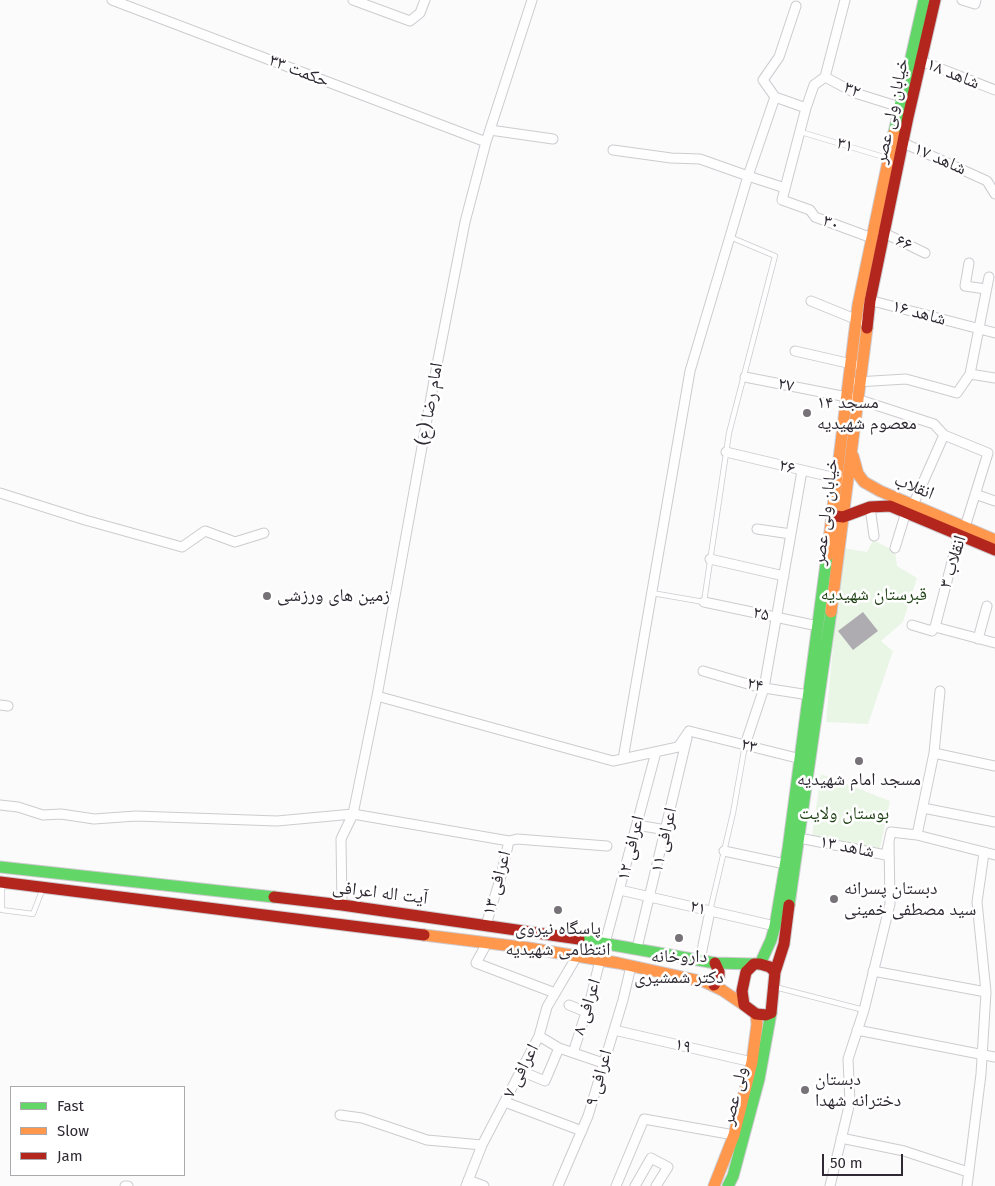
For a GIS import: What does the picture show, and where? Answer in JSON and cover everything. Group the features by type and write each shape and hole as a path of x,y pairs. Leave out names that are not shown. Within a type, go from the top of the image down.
{"main road":[{"name":"خیابان ولی عصر","path":"916,59 924,0"},
{"name":"خیابان ولی عصر","path":"865,299 884,234 897,141 904,108 916,59 935,0"},
{"name":"خیابان ولی عصر","path":"775,972 784,944 794,837 872,238 888,159 897,141"},
{"name":"انقلاب","path":"846,448 858,474 864,482 910,509 962,531 995,550"},
{"name":"انقلاب","path":"837,516 870,507 890,506 910,509"},
{"name":"خیابان ولی عصر","path":"805,760 808,695 837,516"},
{"name":"انقلاب","path":"962,531 995,540"},
{"name":"خیابان ولی عصر","path":"757,964 771,940 776,926 785,864 794,837"},
{"name":"آیت اله اعرافی","path":"0,867 342,905 605,943 715,963 757,964"},
{"path":"45,888 47,872"},
{"name":"آیت اله اعرافی","path":"1,883 487,943 577,956 714,985 744,1005"},
{"path":"714,985 720,977 720,972 715,963"},
{"path":"757,964 770,967 775,972 771,1013 766,1015 756,1014 744,1005 742,991 746,972 757,964"},
{"name":"ولی عصر","path":"728,1186 733,1176 759,1079 771,1013"},
{"name":"ولی عصر","path":"714,1186 734,1135 752,1062 757,1024 756,1014"}],"street":[{"name":"حکمت ۳۳","path":"112,0 486,142"},
{"path":"353,0 410,21 420,13 425,0"},
{"name":"امام رضا (ع)","path":"342,905 341,839 353,814 377,696 438,357 465,222 486,142 532,0"},
{"path":"613,150 671,158 700,159 786,188 806,108 814,85 825,76 845,0"},
{"path":"962,0 976,2"},
{"path":"796,6 779,57 763,80 775,97 806,108"},
{"name":"شاهد ۱۸","path":"916,59 995,90"},
{"name":"۳۲","path":"825,76 855,93 904,108"},
{"path":"623,759 690,371 748,176 775,97"},
{"path":"490,130 553,139"},
{"name":"شاهد ۱۷","path":"897,141 987,181 995,194"},
{"name":"۳۰","path":"786,188 782,200 810,210 815,217 872,238"},
{"path":"872,238 884,234"},
{"name":"۶۶","path":"884,234 925,253"},
{"path":"854,381 906,379 957,393 970,374 989,285 965,286 969,263"},
{"name":"شاهد ۱۶","path":"865,299 995,333"},
{"path":"812,301 861,322"},
{"path":"795,351 856,364"},
{"path":"970,374 995,378"},
{"name":"۲۷","path":"745,377 852,398 934,424 944,435 988,453"},
{"path":"895,548 910,509 944,435"},
{"name":"۲۶","path":"726,452 842,479"},
{"name":"انقلاب ۳","path":"934,627 962,531 988,453"},
{"path":"745,745 764,688 802,471"},
{"path":"0,493 85,520 182,547 205,531 235,542 264,533"},
{"path":"975,494 995,501"},
{"path":"870,507 874,536"},
{"path":"757,529 791,534"},
{"path":"710,559 784,576"},
{"name":"۲۵","path":"704,602 818,626"},
{"path":"978,639 986,606"},
{"path":"912,625 932,631 934,627 995,643"},
{"name":"۲۴","path":"703,671 764,688 808,695"},
{"path":"940,691 934,753 917,835 995,855"},
{"path":"377,696 613,761 678,747 689,731"},
{"name":"۲۳","path":"689,731 805,760"},
{"name":"اعرافی ۱۱","path":"637,948 689,731"},
{"name":"اعرافی ۱۲","path":"605,943 656,752"},
{"path":"934,753 995,766"},
{"path":"0,805 18,807 43,815 61,814 94,819 136,816 278,821 353,814 509,841 517,839 608,846"},
{"path":"923,808 995,822"},
{"path":"637,825 666,830"},
{"name":"شاهد ۱۳","path":"794,837 886,855 891,832 917,835"},
{"name":"اعرافی ۱۳","path":"486,925 502,876 509,841"},
{"path":"830,1186 850,1102 848,1058 864,1010 890,904 889,841"},
{"path":"724,851 785,864"},
{"path":"967,1186 982,1054 986,992 977,902 984,852"},
{"name":"۲۱","path":"620,890 776,926"},
{"path":"700,960 710,911"},
{"path":"487,943 476,963 555,993"},
{"name":"اعرافی ۷","path":"467,1183 482,1145 539,1036 547,1007 577,956"},
{"name":"اعرافی ۸","path":"573,1053 600,960"},
{"name":"اعرافی ۹","path":"558,1186 588,1116 631,966"},
{"path":"873,971 986,992"},
{"path":"985,1003 995,1003"},
{"path":"569,1006 586,1012"},
{"name":"۱۹","path":"614,1030 752,1062"},
{"path":"857,1030 995,1057"},
{"path":"539,1036 559,1048 603,1063"},
{"path":"521,1071 545,1081 559,1048"},
{"path":"505,1102 582,1131"},
{"path":"340,1114 362,1118 427,1140 482,1145"},
{"path":"618,1185 644,1119 734,1135"},
{"path":"841,1138 904,1151 968,1172"},
{"path":"635,1186 651,1158 668,1167 656,1186"},
{"path":"467,1183 484,1186"}],"lane":[{"name":"۳۱","path":"801,132 888,159"},
{"path":"652,593 704,602 726,452 775,256 730,237"},
{"path":"710,911 733,814 745,745"},
{"path":"1,883 2,910 33,914 45,888"},
{"path":"774,986 864,1010"}],"green space":[{"name":"قبرستان شهیدیه","path":"873,540 895,551 897,566 917,578 903,622 881,641 893,651 868,724 826,722 842,548 867,552"},
{"name":"بوستان ولایت","path":"821,774 890,801 880,848 812,836"}],"building":[{"path":"863,612 878,631 853,650 838,631"}],"traffic: fast":[{"path":"894,133 924,0"},
{"path":"760,964 775,926 788,849 827,556"},
{"path":"789,905 831,612"},
{"path":"0,867 274,897"},
{"path":"579,939 715,963 754,964"},
{"path":"728,1186 733,1176 759,1079 771,1013"}],"traffic: slow":[{"path":"827,556 858,305 894,133"},
{"path":"831,612 867,328"},
{"path":"853,456 858,474 864,482 880,491 995,540"},
{"path":"424,935 529,948 618,963 705,982 722,990 744,1005"},
{"path":"714,1186 734,1135 752,1062 757,1024 756,1014"}],"traffic: jam":[{"path":"867,328 870,301 908,117 935,0"},
{"path":"836,516 843,517 870,507 890,506 995,550"},
{"path":"0,882 424,935"},
{"path":"274,897 579,939"},
{"path":"775,972 770,967 760,964 754,964 746,972 742,991 744,1005 756,1014 766,1015 771,1013 775,972 784,944 789,905"},
{"path":"714,985 719,977 715,963"}],"place":[{"name":"مسجد ۱۴ معصوم شهیدیه","path":"807,413"},
{"name":"زمین های ورزشی","path":"267,596"},
{"name":"مسجد امام شهیدیه","path":"859,761"},
{"name":"دبستان پسرانه سید مصطفی خمینی","path":"834,899"},
{"name":"پاسگاه نیروی انتظامی شهیدیه","path":"558,910"},
{"name":"داروخانه دکتر شمشیری","path":"679,938"},
{"name":"دبستان دخترانه شهدا","path":"805,1090"}]}
